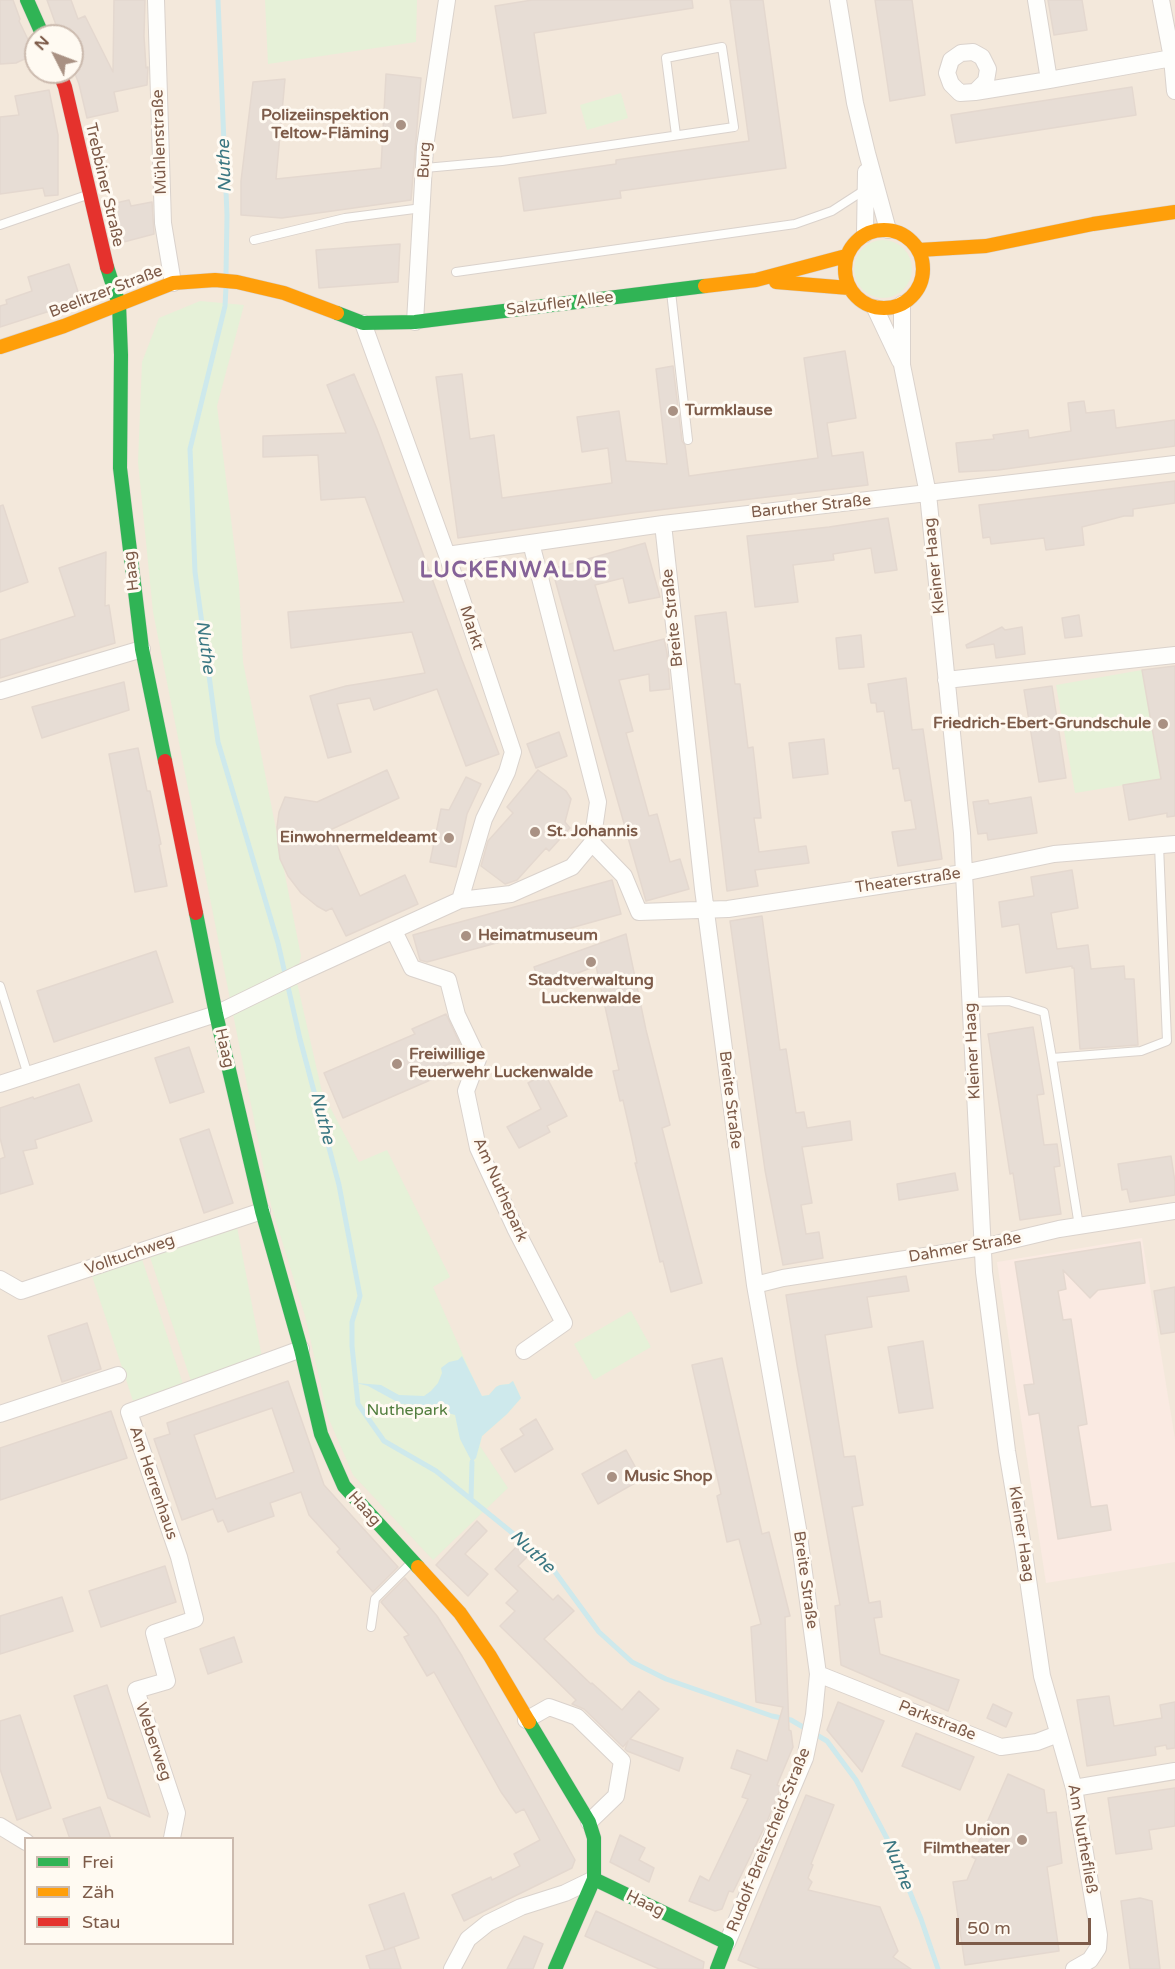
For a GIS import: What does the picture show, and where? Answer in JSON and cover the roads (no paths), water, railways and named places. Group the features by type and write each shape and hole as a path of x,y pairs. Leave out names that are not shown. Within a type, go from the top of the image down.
{"main road":[{"path":"27,0 38,24"},
{"name":"Trebbiner Straße","path":"65,84 106,266 119,304"},
{"path":"919,250 986,246 1093,224 1175,212"},
{"path":"876,230 888,230 900,233 911,240 919,250 928,272 912,297 902,304 884,309 864,304 856,297 845,278 844,267 846,256 857,240 876,230"},
{"path":"953,261 986,246"},
{"name":"Salzufler Allee","path":"363,323 415,322 756,280 846,256"},
{"name":"Beelitzer Straße","path":"0,347 64,326 173,283 214,280 237,282 284,293 363,323"},
{"name":"Salzufler Allee","path":"756,280 849,288"},
{"name":"Haag","path":"119,304 120,468 142,649 216,1014 262,1210 301,1349 321,1434 344,1486 460,1613 490,1656 589,1822 594,1838 594,1880 727,1943"},
{"path":"555,1969 594,1880"},
{"name":"Rudolf-Breitscheid-Straße","path":"717,1969 727,1943"}],"street":[{"name":"Mühlenstraße","path":"156,0 163,223 173,283"},
{"name":"Burg","path":"415,322 425,147 447,0"},
{"path":"838,0 855,103 888,230"},
{"path":"1036,0 1049,80"},
{"path":"1161,0 1172,58 1175,91"},
{"path":"975,92 1172,58"},
{"path":"865,234 867,153"},
{"name":"Kleiner Haag","path":"902,304 902,365 928,494 962,833 984,1272 1007,1451 1042,1676 1058,1734"},
{"name":"Kleiner Haag","path":"875,308 902,365"},
{"name":"Markt","path":"363,323 447,555 513,752 507,772 484,819 460,900"},
{"name":"Baruther Straße","path":"447,555 663,524 1175,464"},
{"name":"Breite Straße","path":"663,524 706,910 754,1285 798,1529 818,1674"},
{"path":"0,1084 216,1014 460,900 511,894 572,867 592,843 598,802 531,543"},
{"path":"0,691 142,649"},
{"path":"946,680 1175,655"},
{"name":"Theaterstraße","path":"592,843 624,876 639,912 728,909 963,873 1054,854 1167,845"},
{"name":"Am Nuthepark","path":"394,931 412,968 448,980 457,1015 478,1059 466,1091 478,1148 515,1228 564,1323 524,1351"},
{"name":"Volltuchweg","path":"0,1279 21,1291 262,1210"},
{"name":"Dahmer Straße","path":"754,1285 783,1278 983,1247 1079,1226 1175,1211"},
{"name":"Am Herrenhaus","path":"154,1633 195,1619 179,1557 129,1413 301,1349"},
{"path":"0,1413 118,1375"},
{"name":"Weberweg","path":"154,1633 167,1681 136,1690 177,1813 172,1837"},
{"name":"Parkstraße","path":"818,1674 1001,1747 1037,1742 1058,1734"},
{"name":"Rudolf-Breitscheid-Straße","path":"727,1943 805,1758 814,1716 818,1674"},
{"path":"526,1719 549,1707 577,1717 622,1761 616,1796 589,1822"},
{"name":"Am Nuthefließ","path":"1058,1734 1074,1788 1099,1935 1093,1965 1074,1969"},
{"path":"1074,1788 1175,1771"},
{"path":"0,1826 24,1841"},
{"path":"452,1969 468,1939 488,1923 521,1907 565,1893 594,1880"}],"lane":[{"path":"425,168 502,160 734,128 722,47 666,57 676,135"},
{"path":"456,272 795,224 832,211 866,189"},
{"path":"0,225 89,195"},
{"path":"254,240 345,218 422,208"},
{"path":"671,291 688,440"},
{"path":"1052,1058 1141,1051 1167,1041 1167,845"},
{"path":"0,986 28,1075"},
{"path":"970,1002 1009,1001 1044,1012 1079,1226"},
{"path":"371,1627 375,1599 412,1562"}],"water":[{"path":"462,1356 482,1396 489,1395 496,1387 513,1381 521,1398 482,1436 476,1458 472,1462 460,1439 455,1415 420,1405 401,1404 368,1386 356,1383 381,1385 399,1395 424,1396 438,1383 442,1373 441,1368"}],"waterway":[{"name":"Nuthe","path":"218,0 227,215 226,274"},
{"name":"Nuthe","path":"226,287 225,306 190,449 195,572 218,742 278,943 300,1039 339,1185 360,1296 352,1322 358,1404 384,1441 436,1471 547,1561 599,1632 632,1662 666,1679 772,1716 791,1720 827,1741 856,1780 892,1848 921,1919 938,1969"},
{"path":"471,1499 472,1462"}],"place":[{"name":"Polizeiinspektion Teltow-Fläming","path":"401,125"},
{"name":"Turmklause","path":"673,411"},
{"name":"Friedrich-Ebert-Grundschule","path":"1163,724"},
{"name":"St. Johannis","path":"535,832"},
{"name":"Einwohnermeldeamt","path":"449,838"},
{"name":"Heimatmuseum","path":"466,936"},
{"name":"Stadtverwaltung Luckenwalde","path":"591,962"},
{"name":"Freiwillige Feuerwehr Luckenwalde","path":"397,1064"},
{"name":"Music Shop","path":"612,1477"},
{"name":"Union Filmtheater","path":"1022,1840"}],"district":[{"name":"LUCKENWALDE","path":"514,571"}],"park label":[{"name":"Nuthepark","path":"407,1411"}]}
